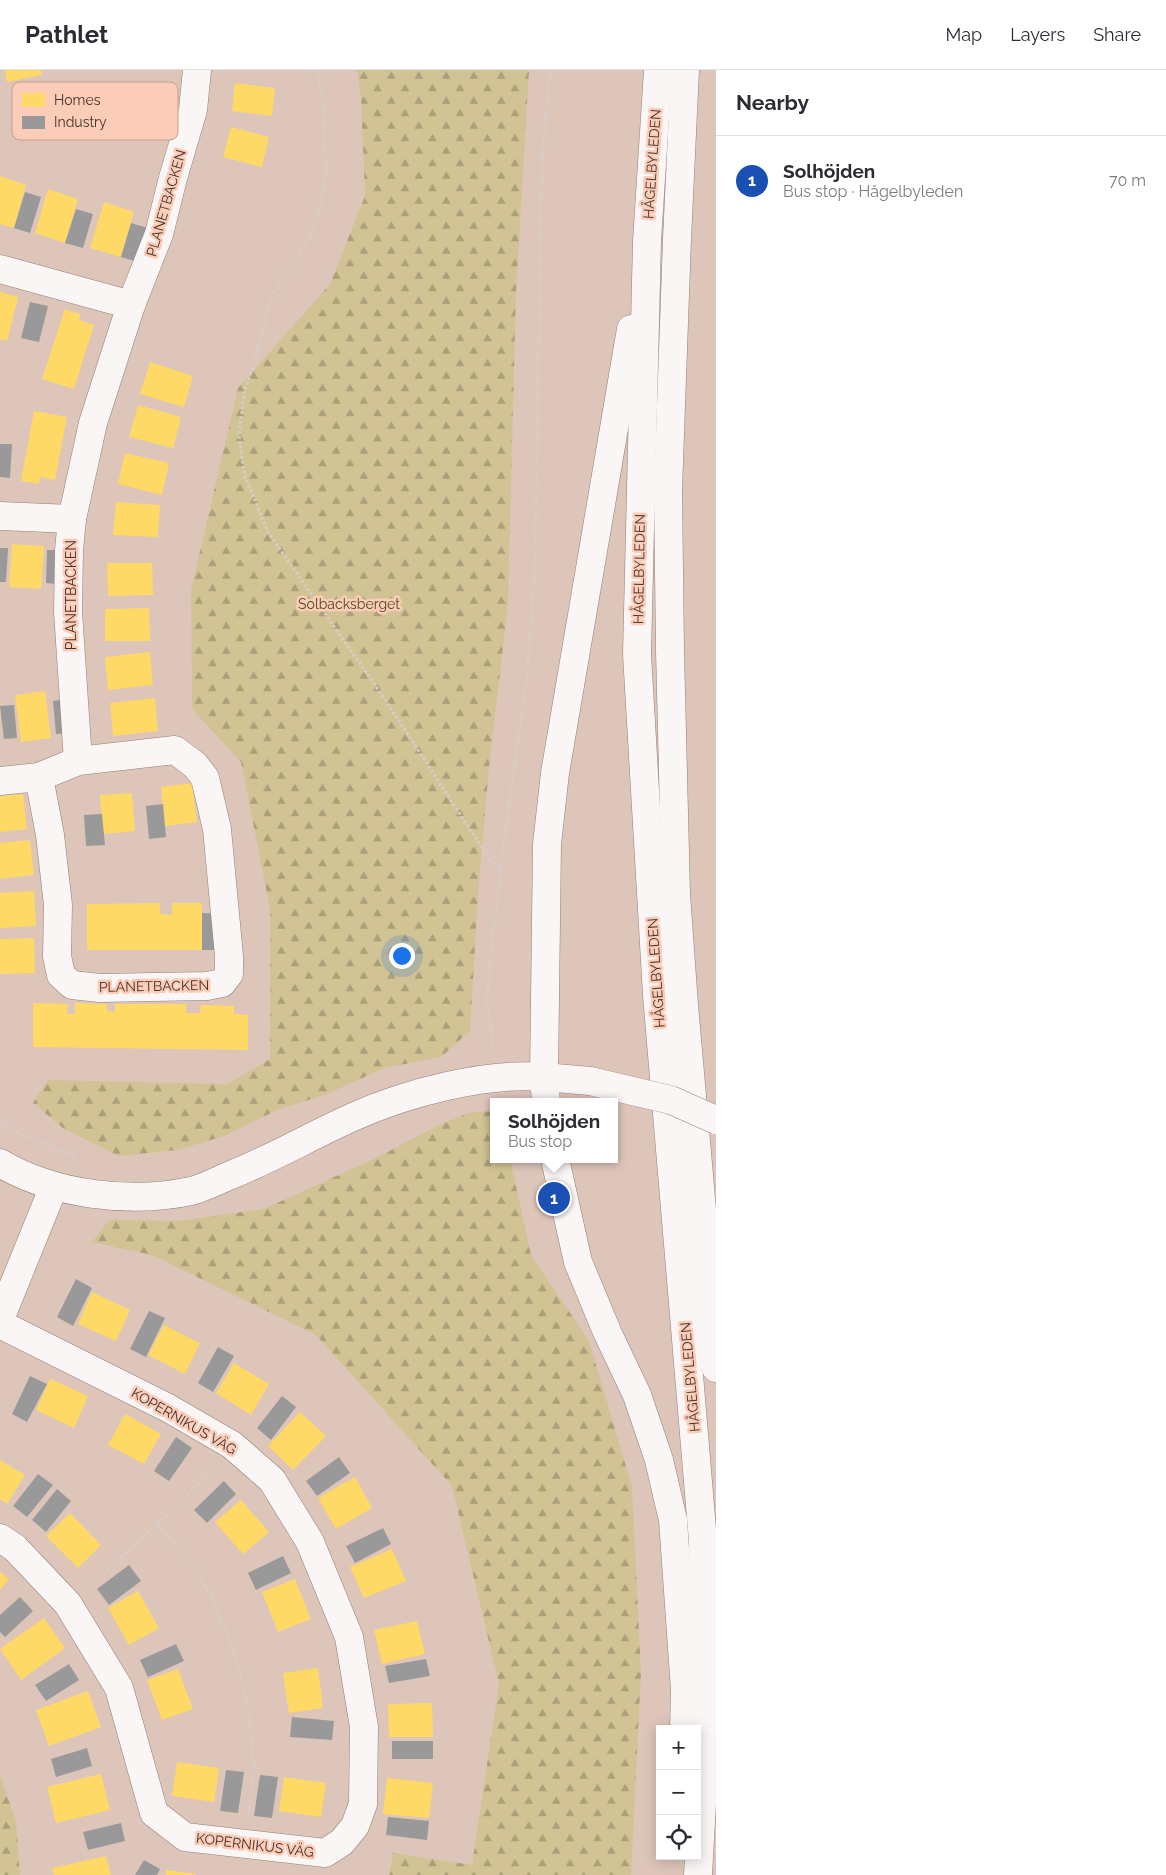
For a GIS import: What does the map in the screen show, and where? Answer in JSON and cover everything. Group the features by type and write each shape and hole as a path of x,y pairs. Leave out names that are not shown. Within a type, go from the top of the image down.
{"main road":[{"name":"PLANETBACKEN","path":"78,760 68,612 69,550 72,518 93,423 131,305 159,234 193,110 197,70"},
{"name":"HÅGELBYLEDEN","path":"658,70 646,241 638,654 657,995 703,1540 704,1786 698,1875"},
{"name":"HÅGELBYLEDEN","path":"685,70 668,490 670,651 676,894 716,1368"},
{"path":"545,1090 547,844 554,773 646,241"},
{"path":"0,269 131,305"},
{"path":"0,516 72,518"},
{"name":"PLANETBACKEN","path":"0,781 39,777 78,760 175,750 195,765 205,778 217,829 230,956 229,974 222,983 207,986 100,988 72,985 61,975 57,956 57,896 50,835 39,777"},
{"path":"0,1163 13,1171 54,1186 116,1197 143,1198 192,1191 281,1154 353,1117 410,1095 455,1085 520,1075 545,1090 590,1081 671,1100 716,1120"},
{"path":"556,1163 578,1262 608,1334 637,1395 660,1460 673,1520 685,1690 684,1725"},
{"path":"0,1319 54,1186"},
{"name":"KOPERNIKUS VÄG","path":"0,1324 168,1408 232,1445 272,1480 310,1542 349,1638 364,1727 363,1804 355,1826 342,1842 325,1853 185,1837 154,1813 119,1688 68,1604 15,1548 0,1538"},
{"path":"681,1860 681,1875"}],"path":[{"path":"317,70 323,98 326,173 317,222 294,262 271,296 258,350 244,393 239,435 244,474 268,532 384,698 490,860 500,868"},
{"path":"495,1058 488,999 492,941 500,868 527,678 535,562 542,157 550,70"},
{"path":"68,1604 159,1525 192,1492 232,1445"},
{"path":"159,1525 190,1561 210,1594 235,1653 248,1707 254,1767 245,1844"}],"green space":[{"name":"Solbacksberget","path":"357,70 529,70 516,292 508,604 489,767 478,895 470,1031 441,1057 384,1068 325,1095 279,1109 227,1135 178,1150 119,1156 64,1129 33,1103 48,1080 228,1084 270,1059 270,909 241,762 192,709 191,590 238,388 330,284 365,196 361,97"},
{"path":"490,1111 490,1163 511,1163 531,1255 589,1341 632,1487 641,1673 631,1875 389,1875 393,1853 472,1865 499,1684 452,1486 316,1335 152,1255 92,1242 109,1220 178,1221 264,1209 468,1113"},
{"path":"0,1776 16,1821 20,1875 0,1875"}],"building: Homes":[{"path":"5,70 41,70 42,75 7,82"},
{"path":"235,83 275,88 272,116 232,111"},
{"path":"231,127 269,137 262,167 223,157"},
{"path":"0,176 26,185 14,228 0,224"},
{"path":"48,189 78,199 65,243 35,233"},
{"path":"104,202 134,212 121,257 90,248"},
{"path":"0,292 18,297 7,341 0,339"},
{"path":"65,309 80,314 79,320 94,325 74,389 42,379"},
{"path":"150,362 193,376 184,407 140,394"},
{"path":"138,405 181,417 173,448 129,437"},
{"path":"34,411 67,417 55,480 40,477 39,484 21,481"},
{"path":"125,453 169,463 162,495 118,484"},
{"path":"116,502 160,505 158,537 113,535"},
{"path":"12,544 44,546 41,589 9,587"},
{"path":"107,563 152,563 153,595 108,596"},
{"path":"149,608 150,641 105,641 105,609"},
{"path":"150,652 153,685 108,690 105,657"},
{"path":"45,691 51,738 21,742 15,695"},
{"path":"155,698 158,731 113,736 110,703"},
{"path":"192,783 197,822 165,826 161,787"},
{"path":"132,793 135,831 103,834 100,795"},
{"path":"23,794 27,829 0,832 0,796"},
{"path":"30,840 34,875 0,879 0,843"},
{"path":"34,891 36,926 0,928 0,893"},
{"path":"160,903 160,914 172,915 172,903 202,903 202,950 87,950 87,904"},
{"path":"34,938 35,973 0,974 0,939"},
{"path":"33,1003 68,1004 67,1014 75,1014 75,1003 107,1004 107,1011 115,1012 115,1004 186,1004 186,1013 200,1013 201,1005 234,1006 234,1014 248,1015 248,1050 33,1047"},
{"path":"92,1292 130,1310 116,1341 78,1324"},
{"path":"164,1325 200,1343 185,1374 148,1355"},
{"path":"234,1363 269,1384 251,1415 216,1393"},
{"path":"50,1379 88,1396 74,1428 36,1410"},
{"path":"300,1412 326,1436 293,1470 268,1446"},
{"path":"125,1414 161,1434 144,1464 108,1445"},
{"path":"0,1460 25,1475 7,1504 0,1499"},
{"path":"355,1477 372,1508 336,1529 318,1498"},
{"path":"241,1500 269,1532 243,1554 215,1522"},
{"path":"70,1513 101,1545 78,1568 46,1536"},
{"path":"392,1549 406,1581 364,1598 350,1567"},
{"path":"0,1572 9,1579 0,1590"},
{"path":"295,1579 311,1619 278,1632 262,1592"},
{"path":"138,1591 159,1628 129,1645 108,1608"},
{"path":"44,1618 65,1648 21,1680 0,1649"},
{"path":"417,1621 425,1654 382,1664 374,1630"},
{"path":"318,1668 323,1708 289,1713 283,1673"},
{"path":"178,1669 193,1709 162,1720 147,1680"},
{"path":"88,1691 101,1727 49,1746 36,1710"},
{"path":"432,1703 433,1737 389,1737 388,1704"},
{"path":"177,1762 219,1768 214,1802 172,1796"},
{"path":"101,1774 110,1810 56,1823 47,1787"},
{"path":"284,1777 326,1783 321,1817 279,1811"},
{"path":"387,1778 433,1783 429,1818 383,1814"},
{"path":"106,1856 111,1875 54,1875 52,1868"},
{"path":"166,1870 196,1874 196,1875 166,1875"}],"building: Industry":[{"path":"25,192 41,197 30,233 14,228"},
{"path":"76,209 93,214 83,248 65,243"},
{"path":"131,223 151,229 141,263 121,257"},
{"path":"30,302 48,306 39,342 21,338"},
{"path":"0,444 12,444 10,478 0,477"},
{"path":"0,548 8,548 6,582 0,582"},
{"path":"47,550 61,550 59,584 46,583"},
{"path":"67,699 69,733 56,734 53,701"},
{"path":"14,705 17,738 4,739 0,706"},
{"path":"163,804 166,837 149,839 146,806"},
{"path":"102,814 105,845 86,846 84,815"},
{"path":"202,913 220,914 220,950 202,950"},
{"path":"76,1279 92,1288 73,1326 57,1317"},
{"path":"149,1311 165,1318 146,1357 130,1349"},
{"path":"218,1347 234,1356 213,1392 198,1383"},
{"path":"30,1376 47,1384 27,1422 12,1414"},
{"path":"282,1396 296,1407 271,1440 257,1428"},
{"path":"176,1437 192,1448 169,1481 154,1471"},
{"path":"339,1457 350,1473 317,1496 306,1481"},
{"path":"38,1474 53,1485 27,1517 13,1506"},
{"path":"224,1481 236,1494 207,1523 194,1510"},
{"path":"57,1489 71,1501 46,1532 32,1520"},
{"path":"383,1528 391,1544 355,1563 346,1546"},
{"path":"283,1556 291,1573 256,1590 248,1573"},
{"path":"129,1565 141,1581 109,1605 97,1589"},
{"path":"20,1597 33,1611 5,1637 0,1632 0,1615"},
{"path":"176,1644 184,1661 148,1677 140,1660"},
{"path":"426,1659 430,1676 389,1683 385,1666"},
{"path":"69,1664 79,1680 46,1701 35,1685"},
{"path":"292,1717 334,1721 332,1740 290,1737"},
{"path":"392,1741 433,1741 433,1759 392,1759"},
{"path":"87,1748 92,1766 56,1777 51,1759"},
{"path":"226,1770 244,1772 238,1813 220,1811"},
{"path":"260,1775 278,1777 272,1818 254,1816"},
{"path":"388,1817 429,1821 427,1840 386,1835"},
{"path":"121,1823 125,1841 88,1850 83,1832"},
{"path":"144,1860 160,1869 157,1875 135,1875"}],"place":[{"name":"Solhöjden","path":"554,1198"}]}
